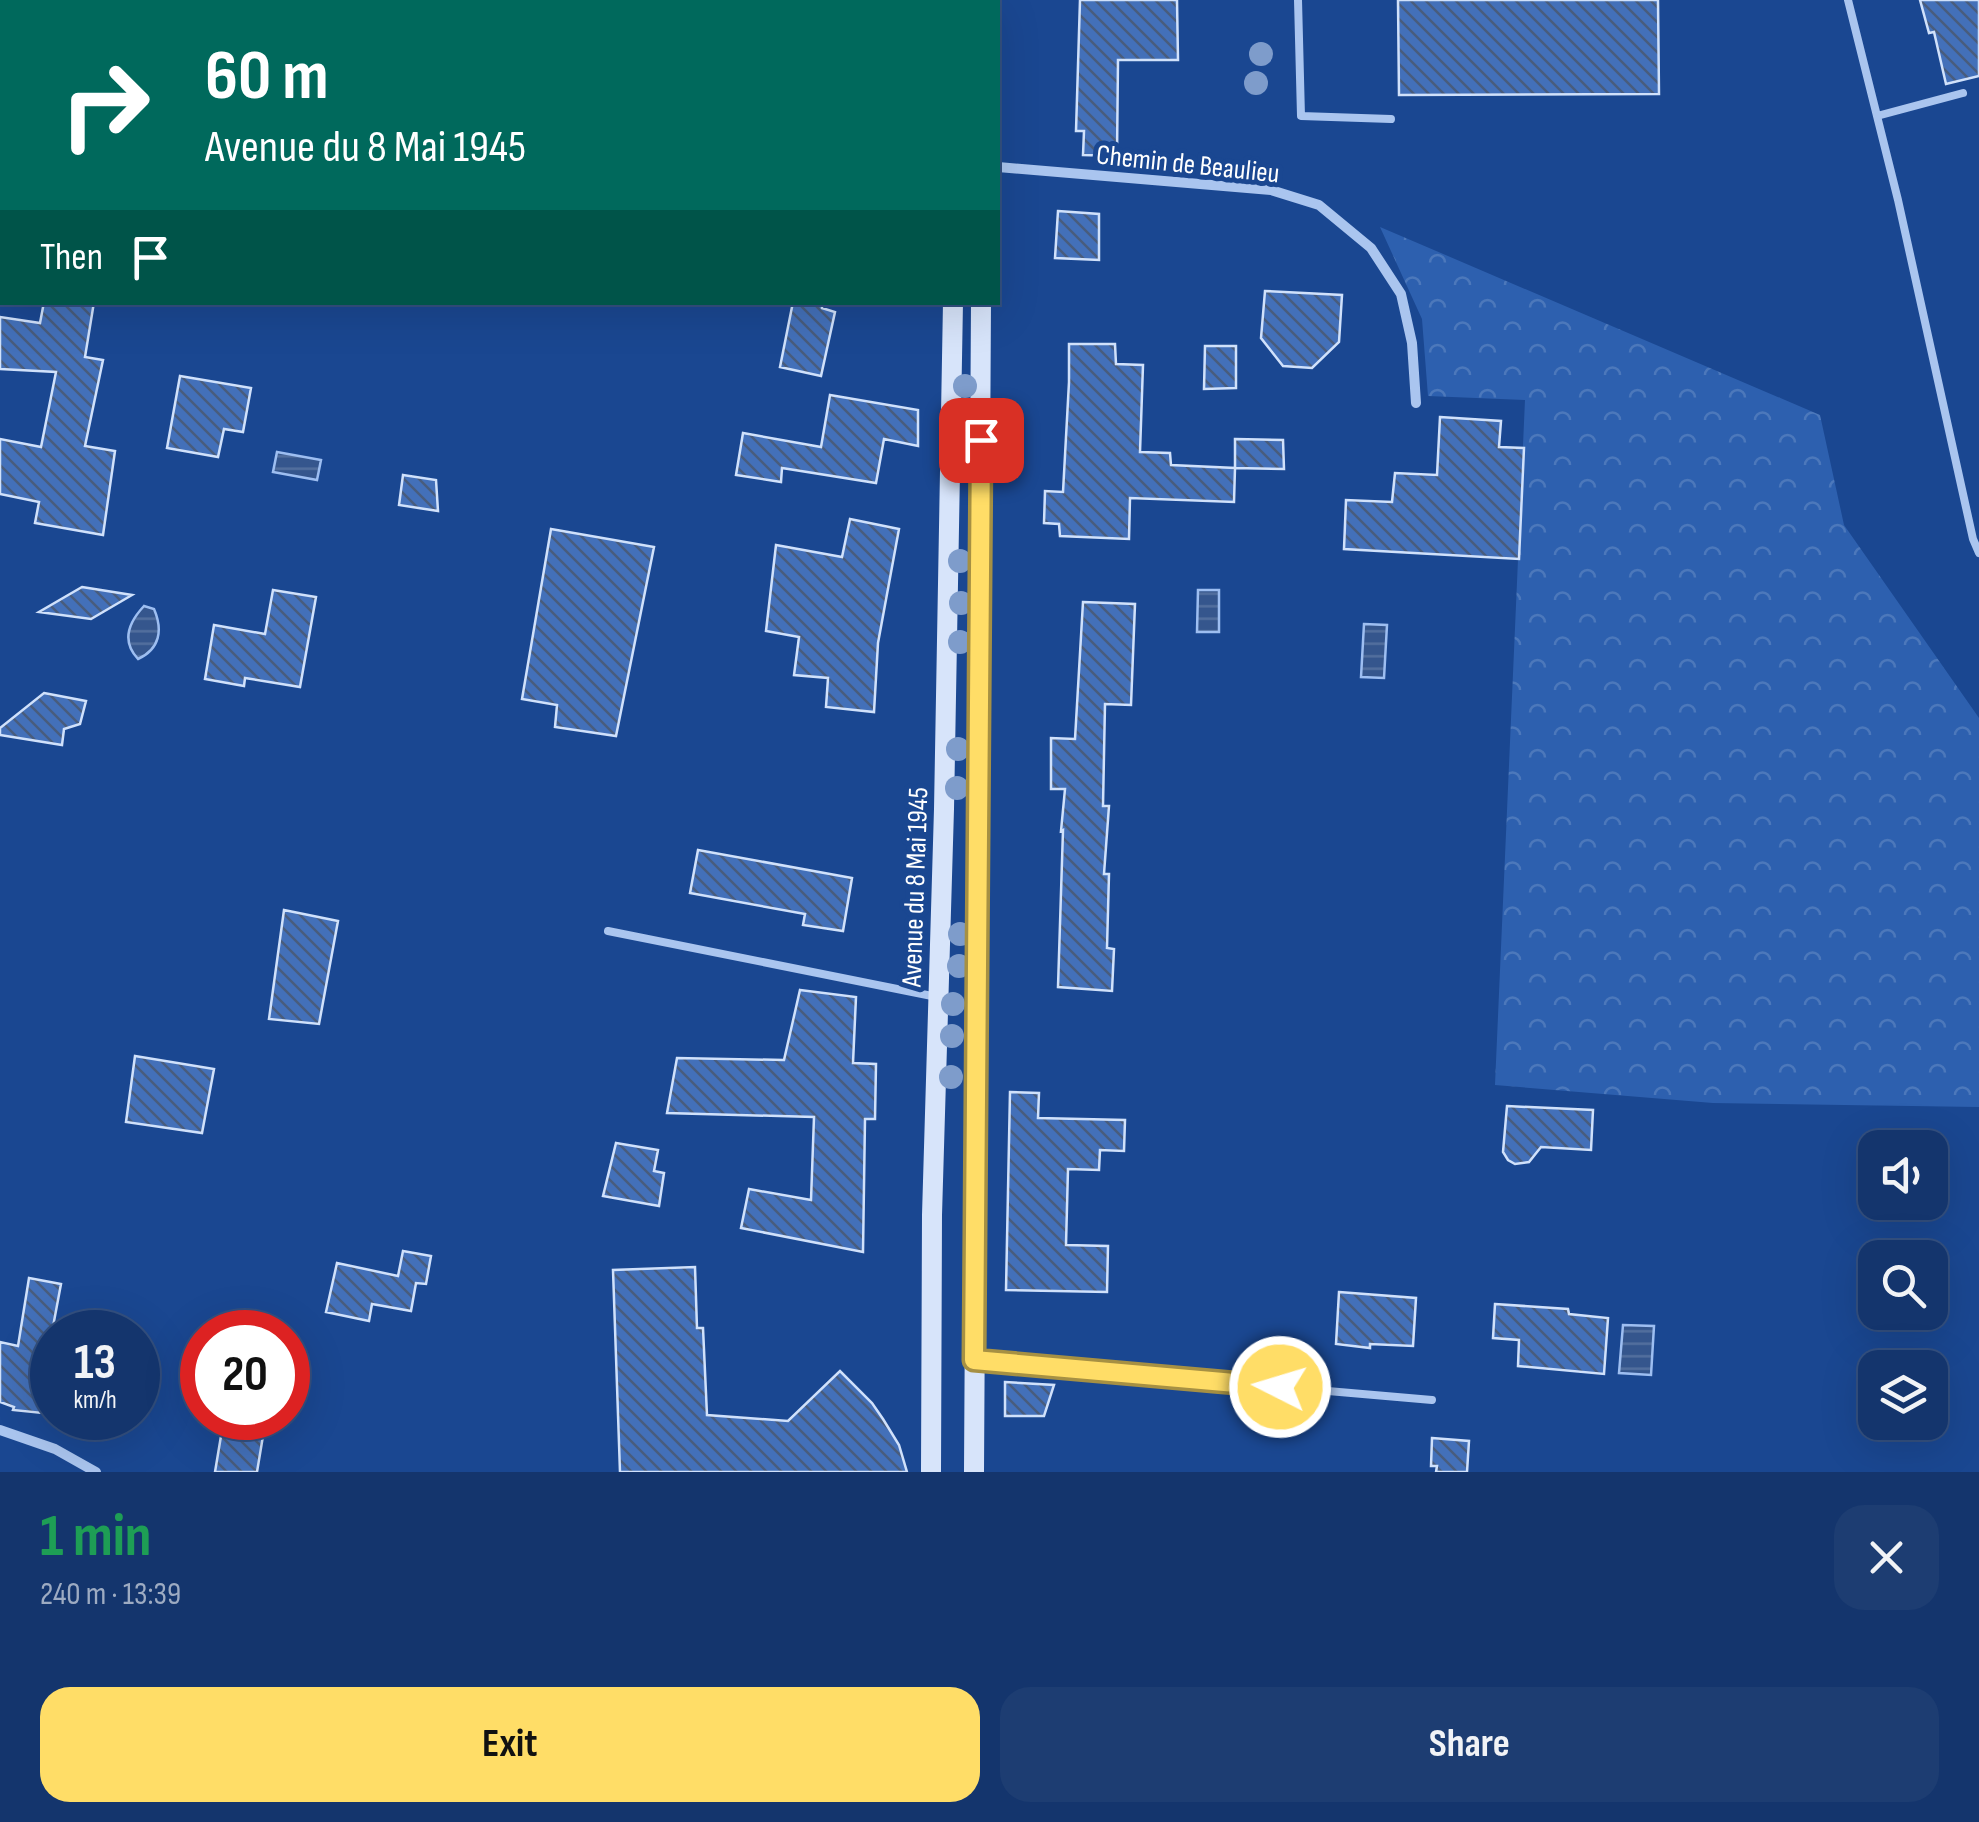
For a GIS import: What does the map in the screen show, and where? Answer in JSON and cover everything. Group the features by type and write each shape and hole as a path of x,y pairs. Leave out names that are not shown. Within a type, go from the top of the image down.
{"main road":[{"name":"Avenue du 8 Mai 1945","path":"931,1472 932,1215 953,305"},
{"path":"974,1472 981,305"}],"street":[{"name":"Chemin de Beaulieu","path":"1000,168 1271,190 1319,205 1370,248 1401,294 1412,343 1416,404"},
{"path":"0,1430 55,1449 96,1472"}],"lane":[{"path":"1298,0 1301,116 1391,119"},
{"path":"1848,0 1878,116 1972,539 1979,554"},
{"path":"1878,116 1963,94"},
{"path":"608,931 938,997"},
{"path":"974,1360 1432,1400"}],"green space":[{"path":"1380,227 1820,415 1844,525 1979,718 1979,1107 1713,1103 1495,1085 1525,400 1428,396 1422,319"}],"shaded area":[{"path":"277,452 321,460 317,480 273,472"},
{"path":"1198,590 1219,590 1219,632 1197,632"},
{"path":"144,606 154,609 159,631 151,650 138,659 128,639 134,618"},
{"path":"1364,624 1387,625 1384,678 1361,677"},
{"path":"1623,1325 1654,1326 1651,1375 1619,1373"}],"building":[{"path":"1080,0 1177,0 1178,60 1118,60 1117,156 1083,155 1084,131 1076,131"},
{"path":"1398,0 1658,0 1659,94 1399,95"},
{"path":"1920,0 1979,0 1979,76 1946,84 1934,32 1929,33"},
{"path":"1058,211 1099,214 1099,260 1055,258"},
{"path":"1265,291 1342,295 1339,342 1312,368 1283,366 1261,338"},
{"path":"43,305 94,305 85,357 103,360 85,446 115,451 103,535 35,523 39,502 0,494 0,439 41,447 56,372 0,369 0,317 40,323"},
{"path":"792,305 822,305 835,312 821,376 780,367"},
{"path":"1069,344 1115,344 1116,364 1143,365 1140,452 1170,453 1171,465 1235,468 1234,502 1130,498 1129,539 1060,536 1059,524 1044,523 1045,491 1063,492"},
{"path":"1205,346 1236,346 1236,388 1204,389"},
{"path":"180,376 251,388 243,432 224,429 218,457 167,448"},
{"path":"830,395 918,410 918,446 884,439 876,483 782,468 781,482 736,475 743,433 821,447"},
{"path":"1440,417 1501,421 1499,447 1524,448 1519,559 1344,549 1346,500 1392,502 1395,473 1437,475"},
{"path":"1235,439 1283,440 1284,469 1235,468"},
{"path":"403,475 436,480 438,511 399,505"},
{"path":"850,519 899,529 878,643 874,712 826,707 828,678 794,675 799,637 766,631 776,545 842,557"},
{"path":"551,529 654,547 616,736 555,727 557,705 522,699"},
{"path":"82,587 132,595 91,619 39,612"},
{"path":"273,590 316,597 300,687 245,678 244,686 205,679 214,625 265,634"},
{"path":"1083,602 1135,604 1131,705 1105,704 1103,806 1109,806 1104,874 1109,874 1107,948 1114,949 1112,991 1058,987 1065,789 1051,789 1051,738 1075,739"},
{"path":"44,693 86,701 80,724 64,729 62,745 0,735 0,728"},
{"path":"698,850 852,878 843,931 803,925 805,914 690,893"},
{"path":"284,910 338,921 319,1024 269,1019"},
{"path":"800,990 856,997 853,1063 876,1064 875,1119 865,1119 863,1252 741,1228 749,1189 811,1200 814,1117 667,1113 677,1058 784,1060"},
{"path":"135,1056 214,1069 202,1133 126,1122"},
{"path":"1010,1092 1039,1093 1038,1118 1125,1120 1124,1151 1100,1150 1099,1170 1068,1169 1066,1245 1108,1246 1107,1292 1006,1290"},
{"path":"1507,1106 1593,1110 1591,1150 1541,1147 1529,1162 1515,1164 1503,1152"},
{"path":"616,1143 658,1150 654,1171 664,1173 659,1206 603,1196"},
{"path":"403,1251 431,1256 426,1284 416,1283 411,1311 372,1304 369,1321 326,1312 337,1263 398,1276"},
{"path":"695,1267 697,1328 703,1328 707,1415 788,1421 840,1371 883,1419 899,1445 907,1472 620,1472 613,1270"},
{"path":"29,1278 61,1284 56,1310 30,1310 30,1412 13,1410 14,1407 0,1402 0,1342 18,1346"},
{"path":"1339,1292 1416,1298 1413,1346 1370,1344 1370,1348 1336,1344"},
{"path":"1495,1304 1568,1309 1569,1314 1608,1318 1604,1374 1518,1366 1519,1340 1493,1338"},
{"path":"1005,1382 1054,1385 1044,1416 1005,1416"},
{"path":"1432,1438 1469,1441 1467,1472 1436,1472 1437,1466 1431,1466"},
{"path":"220,1440 262,1440 257,1472 215,1472"}],"route":[{"path":"981,440 974,1360 1280,1387"}]}
